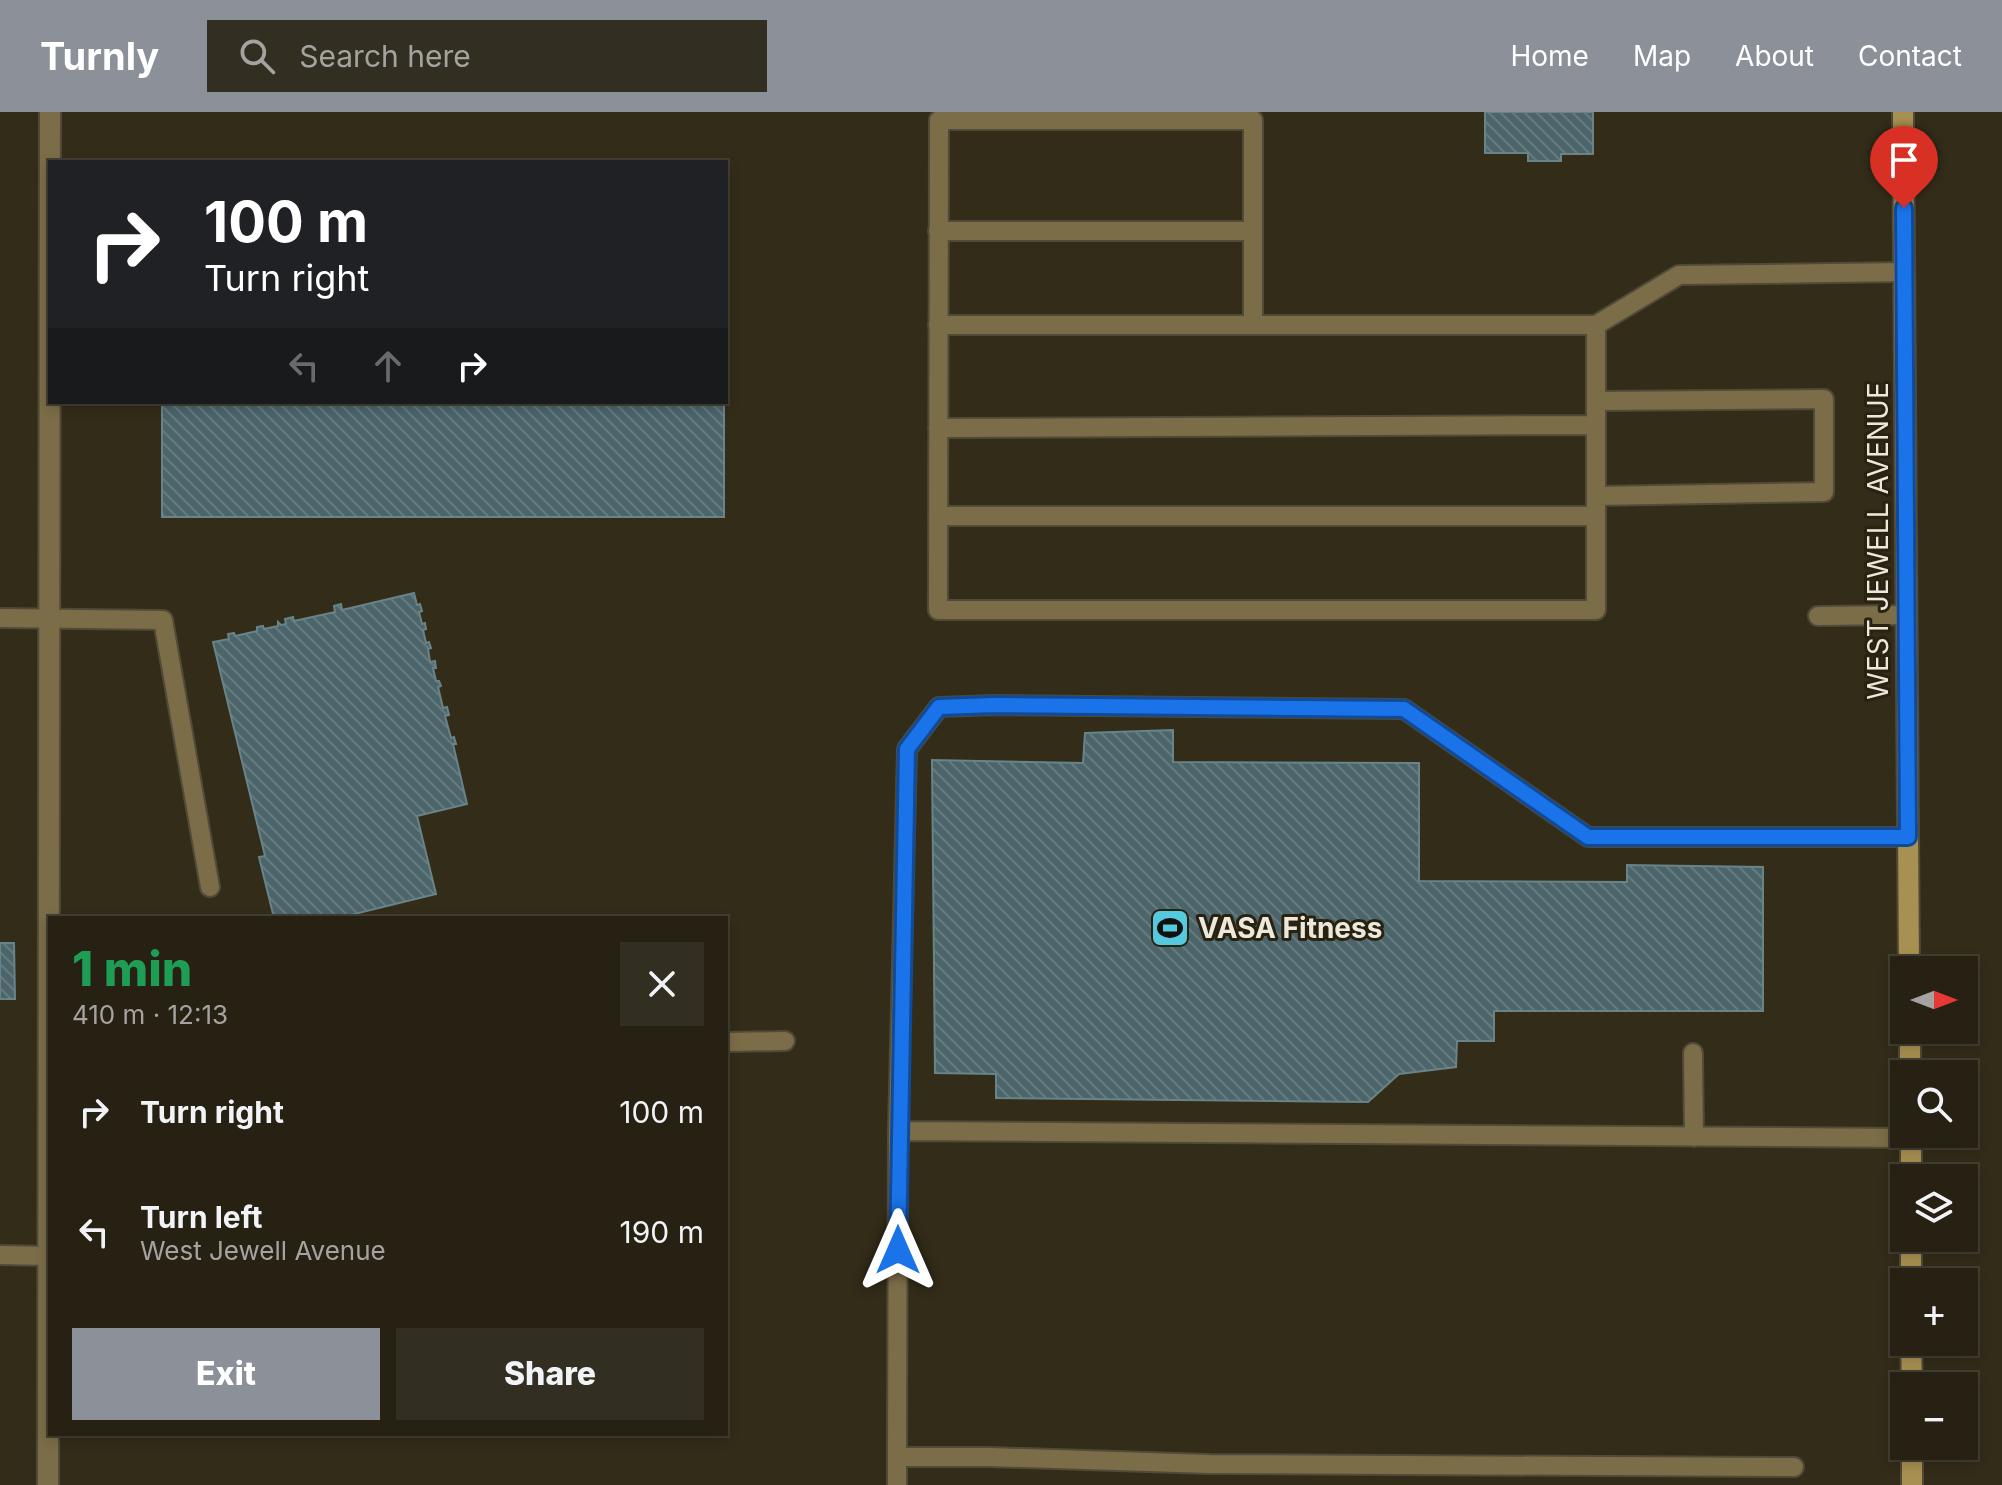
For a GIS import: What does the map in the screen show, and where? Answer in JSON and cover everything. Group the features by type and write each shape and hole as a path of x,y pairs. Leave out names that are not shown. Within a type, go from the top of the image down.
{"main road":[{"name":"WEST JEWELL AVENUE","path":"1903,112 1909,956"},
{"path":"1912,1460 1912,1485"}],"street":[{"path":"50,112 50,160"},
{"path":"49,404 49,916"},
{"path":"48,1436 48,1485"}],"lane":[{"path":"1253,325 1253,120 939,120 938,610 1596,610 1596,325"},
{"path":"938,231 1253,231"},
{"path":"938,325 1596,325 1679,275 1904,272"},
{"path":"1596,401 1824,399 1824,492 1596,496"},
{"path":"938,428 1596,425"},
{"path":"938,516 1596,516"},
{"path":"1818,616 1907,615"},
{"path":"0,618 163,620 210,887"},
{"path":"897,1485 898,1131 907,749 939,707 1404,709 1588,837 1908,837"},
{"path":"728,1042 785,1041"},
{"path":"1693,1053 1694,1137"},
{"path":"898,1131 1890,1136"},
{"path":"0,1255 48,1256"},
{"path":"897,1457 1301,1465 1794,1467"},
{"path":"1301,1465 1301,1485"}],"building":[{"path":"1485,112 1593,112 1593,154 1561,154 1561,161 1528,161 1528,153 1485,153"},
{"path":"162,404 724,404 724,517 162,517"},
{"path":"414,593 422,611 419,612 422,624 425,623 426,643 429,642 431,648 428,649 430,662 435,661 436,668 433,668 436,681 441,686 438,687 443,708 447,707 449,715 445,716 451,738 454,737 456,744 453,744 467,804 417,816 436,894 346,916 274,916 259,857 265,856 213,642 229,639 228,634 234,633 235,636 257,631 257,627 278,626 278,622 286,624 285,619 293,617 294,621 335,612 334,606 341,604 342,610"},
{"path":"1173,730 1173,762 1419,763 1419,881 1627,882 1627,865 1763,867 1763,1011 1494,1011 1494,1041 1457,1041 1456,1067 1399,1074 1368,1102 996,1098 996,1074 935,1073 932,760 1083,763 1085,733"},
{"path":"0,943 14,943 15,999 0,999"}],"place":[{"name":"VASA Fitness","path":"1170,928"}],"route":[{"path":"898,1250 907,749 939,707 1404,709 1588,837 1908,837 1904,208"}]}
